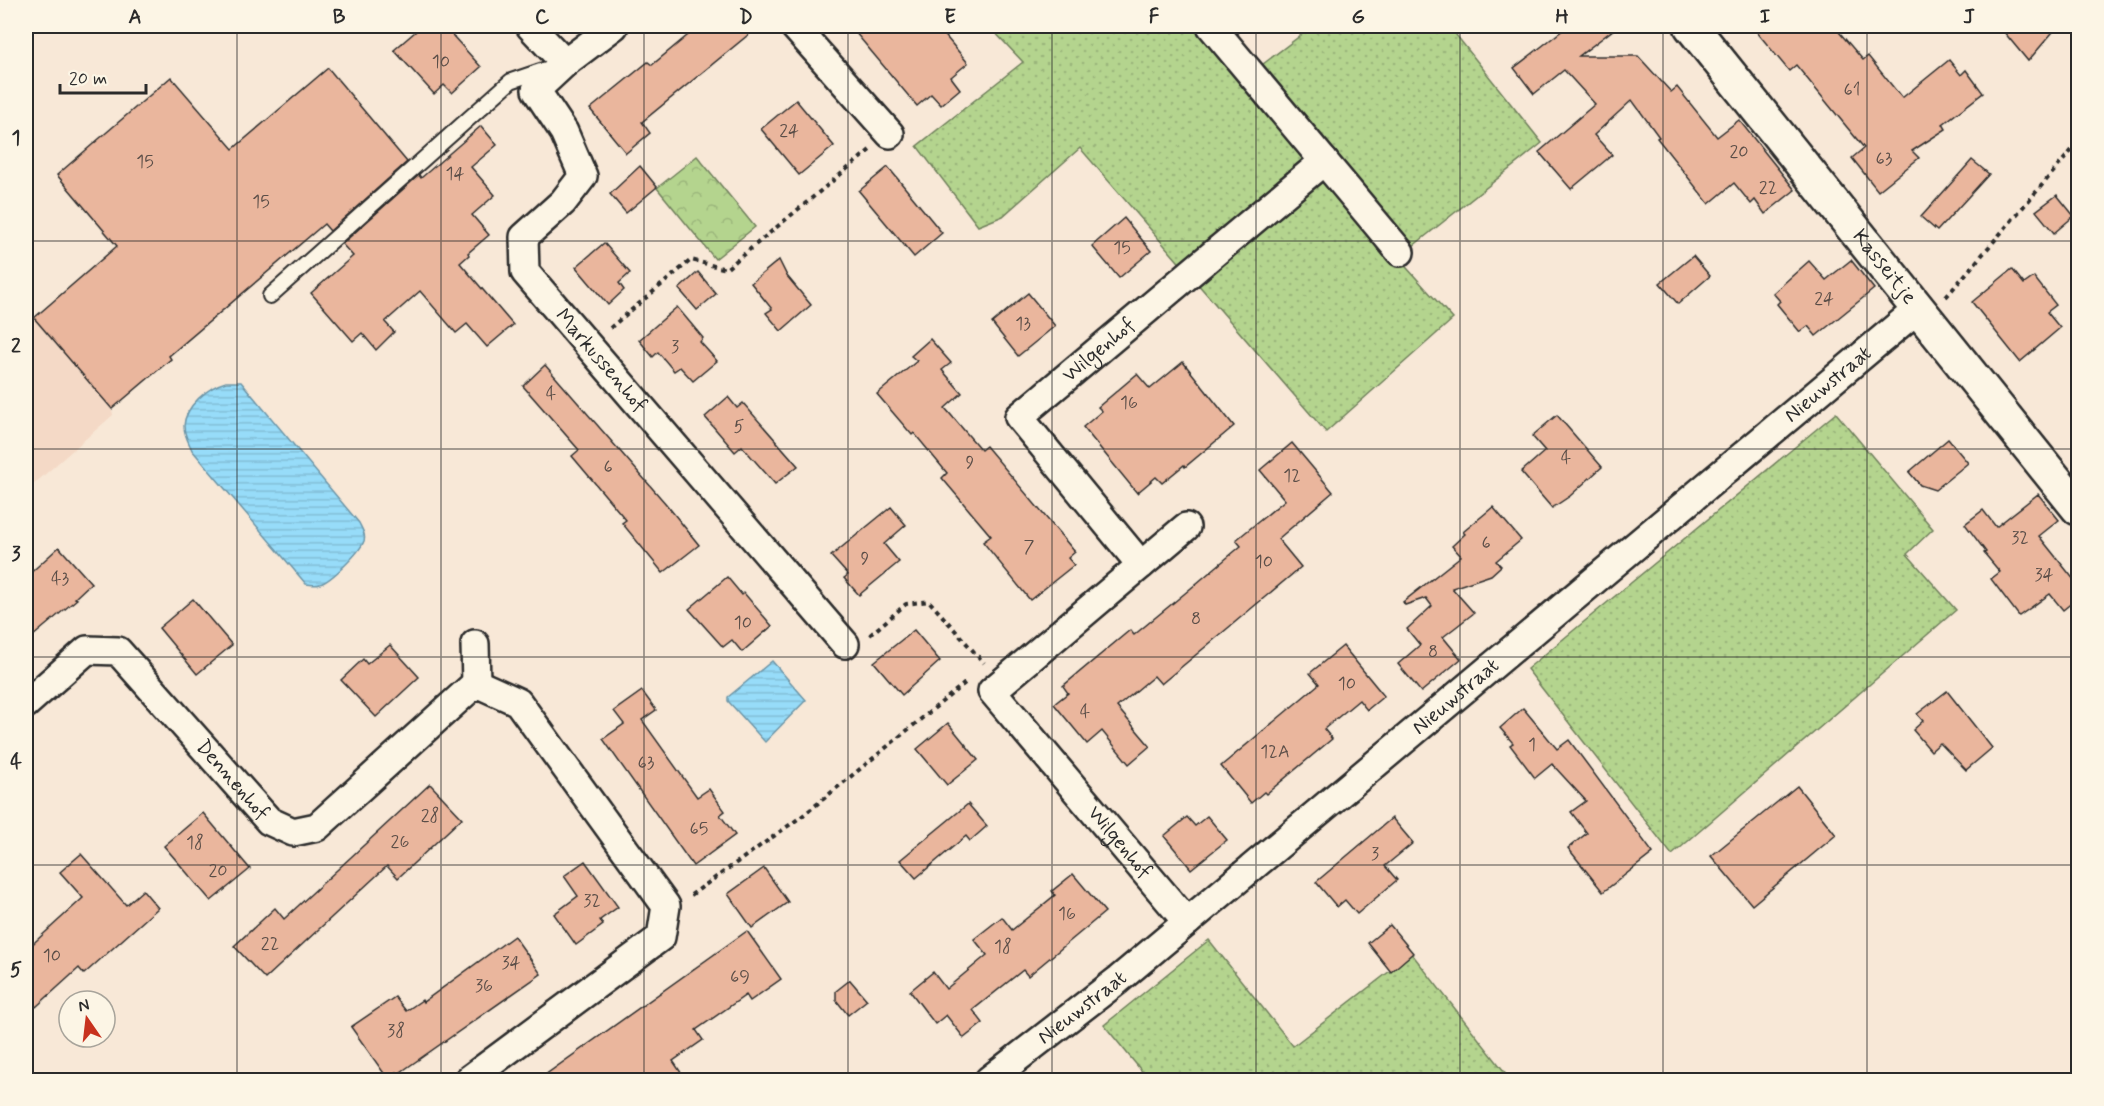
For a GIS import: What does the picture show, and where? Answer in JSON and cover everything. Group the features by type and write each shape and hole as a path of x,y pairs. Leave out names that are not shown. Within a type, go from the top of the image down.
{"street":[{"path":"530,26 566,63 614,26"},
{"path":"795,26 890,134"},
{"path":"1211,26 1400,252"},
{"name":"Kasseitje","path":"1691,26 2079,508"},
{"name":"Markussenhof","path":"566,63 536,90 564,132 583,176 563,202 524,237 525,272 845,644"},
{"name":"Wilgenhof","path":"1141,565 1019,417 1324,161"},
{"name":"Nieuwstraat","path":"989,1080 1034,1047 1187,922 1919,308"},
{"name":"Wilgenhof","path":"1186,528 992,691 1187,922"},
{"path":"468,1080 661,938 666,906 518,702 476,683 475,644"},
{"name":"Dennenhof","path":"26,704 87,650 118,651 270,821 293,832 317,826 476,683"}],"lane":[{"path":"270,296 511,81 566,63"}],"path":[{"path":"589,346 691,261 726,269 890,134"},
{"path":"1919,308 1942,301 2079,143"},
{"path":"845,644 862,642 906,604 929,601 986,665"},
{"path":"666,906 681,902 805,814 968,681"}],"shaded area":[{"path":"26,307 112,409 113,415 26,491"}],"green space":[{"path":"989,26 1204,26 1246,77 1313,26 1449,26 1542,143 1398,258 1453,319 1326,432 1080,148 1003,216 978,226 917,146 1023,62"},
{"path":"697,156 755,227 715,259 657,188"},
{"path":"1836,413 1933,529 1907,554 1956,610 1672,855 1527,669"},
{"path":"1209,940 1293,1046 1412,954 1511,1080 1149,1080 1104,1025"}],"water":[{"path":"226,382 241,382 359,523 364,541 345,566 325,582 317,585 306,584 192,450 184,429 188,411 205,393"},
{"path":"772,661 806,700 765,742 728,701 728,697"}],"building":[{"path":"422,26 444,26 481,67 452,93 444,85 434,94 394,50"},
{"path":"699,26 759,26 642,122 650,133 626,153 590,109 648,62 652,65"},
{"path":"850,26 937,26 968,63 951,77 960,89 941,105 931,94 917,106"},
{"path":"1568,26 1618,26 1579,56 1638,56 1671,92 1677,87 1717,137 1739,120 1795,190 1765,214 1755,200 1751,204 1734,183 1709,204 1657,138 1659,137 1632,100 1594,135 1612,155 1571,189 1539,152 1595,104 1564,70 1534,94 1514,68"},
{"path":"1752,26 1834,26 1863,60 1868,56 1902,98 1949,60 1961,75 1966,70 1983,93 1943,124 1946,129 1912,151 1919,158 1878,191 1852,158 1864,148 1796,65 1789,71"},
{"path":"1999,26 2058,26 2028,61"},
{"path":"328,68 407,162 330,231 324,224 169,356 171,359 112,409 34,318 117,246 57,175 171,77 233,149"},
{"path":"796,100 834,146 799,175 761,129"},
{"path":"481,126 497,145 471,167 495,195 472,215 489,235 460,263 513,325 487,347 467,324 456,333 420,291 385,322 394,332 376,350 362,333 353,341 311,293 353,256 342,244 419,175 421,178"},
{"path":"1972,160 1989,174 1937,231 1921,217"},
{"path":"640,166 657,187 626,213 610,194"},
{"path":"888,167 942,233 914,257 859,191"},
{"path":"2057,195 2074,216 2054,233 2036,211"},
{"path":"1124,218 1151,251 1119,278 1092,246"},
{"path":"604,243 630,273 619,283 624,290 608,305 576,267"},
{"path":"1693,256 1710,276 1678,304 1660,283"},
{"path":"779,260 787,276 811,305 781,331 766,313 772,309 751,283"},
{"path":"1851,260 1874,289 1816,336 1808,326 1800,332 1777,304 1780,301 1773,293 1809,261 1826,280"},
{"path":"2012,269 2024,284 2034,277 2056,305 2047,312 2060,328 2020,362 1972,302"},
{"path":"698,272 716,294 697,310 679,289"},
{"path":"1028,293 1055,326 1018,356 992,323"},
{"path":"677,307 703,338 700,342 717,361 693,381 680,367 674,371 658,352 653,357 639,340"},
{"path":"930,339 951,363 942,370 962,393 945,408 981,450 986,446 1075,552 1068,558 1074,565 1030,600 983,542 991,536 942,478 947,473 914,433 912,435 877,394 917,361 911,356"},
{"path":"1183,362 1234,426 1162,483 1156,477 1137,493 1083,427 1102,411 1098,407 1137,374 1150,389"},
{"path":"545,365 699,545 663,573 622,523 626,520 572,456 579,450 523,386"},
{"path":"728,397 737,408 743,403 798,466 775,484 742,446 735,452 705,417"},
{"path":"1557,415 1602,467 1570,496 1552,508 1521,472 1545,451 1532,436"},
{"path":"1948,439 1968,463 1935,490 1920,485 1909,472"},
{"path":"1292,443 1333,492 1278,539 1301,567 1161,684 1154,676 1117,707 1150,746 1129,764 1102,731 1087,744 1054,704 1068,693 1063,686 1130,630 1134,635 1184,594 1241,546 1236,540 1285,500 1260,470"},
{"path":"2038,494 2059,520 2039,536 2079,586 2079,597 2063,610 2050,594 2019,616 1991,579 2000,572 1965,524 1983,510 1996,527"},
{"path":"891,507 906,525 884,544 899,562 859,595 844,578 848,575 831,556"},
{"path":"1493,507 1521,540 1496,561 1501,566 1491,575 1452,588 1474,613 1443,637 1461,659 1421,692 1398,664 1420,645 1407,629 1432,606 1426,598 1405,605 1403,602 1461,556 1452,546 1465,534 1463,532"},
{"path":"59,547 91,583 75,598 77,599 26,642 26,577"},
{"path":"727,577 772,626 742,652 732,640 723,647 689,609"},
{"path":"193,599 232,645 197,674 159,628"},
{"path":"914,630 940,661 902,695 874,662"},
{"path":"390,645 419,677 376,717 341,680 363,659 367,664"},
{"path":"1343,646 1384,696 1367,710 1359,700 1324,729 1332,739 1266,794 1264,792 1251,803 1221,766 1319,684 1310,673"},
{"path":"642,691 656,710 642,720 697,797 709,789 725,811 720,815 735,835 693,866 603,739 624,724 614,711"},
{"path":"1947,691 1992,748 1966,770 1940,743 1931,751 1913,730 1923,721 1917,714"},
{"path":"1523,708 1557,749 1569,740 1653,853 1603,892 1568,848 1587,833 1571,812 1586,801 1552,764 1535,778 1510,745 1513,743 1500,728"},
{"path":"948,723 978,760 947,785 917,749"},
{"path":"430,784 462,818 398,878 387,866 265,979 234,946 275,908 284,919"},
{"path":"1797,786 1836,835 1752,905 1711,856"},
{"path":"968,804 987,826 970,841 966,836 916,878 900,860"},
{"path":"203,813 250,869 211,901 164,846"},
{"path":"1207,816 1227,840 1191,869 1164,836 1187,817 1195,826"},
{"path":"1392,818 1413,843 1385,866 1397,880 1357,914 1345,900 1337,907 1316,882"},
{"path":"81,854 126,905 143,890 158,908 84,974 79,968 36,1007 26,995 26,950 83,898 60,872"},
{"path":"585,861 618,907 600,920 603,925 576,945 554,914 578,896 564,876"},
{"path":"764,868 788,902 752,928 728,894"},
{"path":"1073,874 1105,912 1028,976 1023,970 973,1010 983,1023 964,1038 946,1015 935,1024 910,991 933,972 946,989 987,955 974,939 1002,917 1012,930 1055,895 1052,891"},
{"path":"1390,925 1413,953 1391,972 1368,943"},
{"path":"747,931 781,979 750,1001 746,995 696,1030 703,1040 673,1061 686,1080 538,1080"},
{"path":"514,936 541,974 388,1079 351,1027 395,997 406,1011 422,1000 423,1002"},
{"path":"850,980 867,1000 848,1015 836,1000 836,991"}]}
